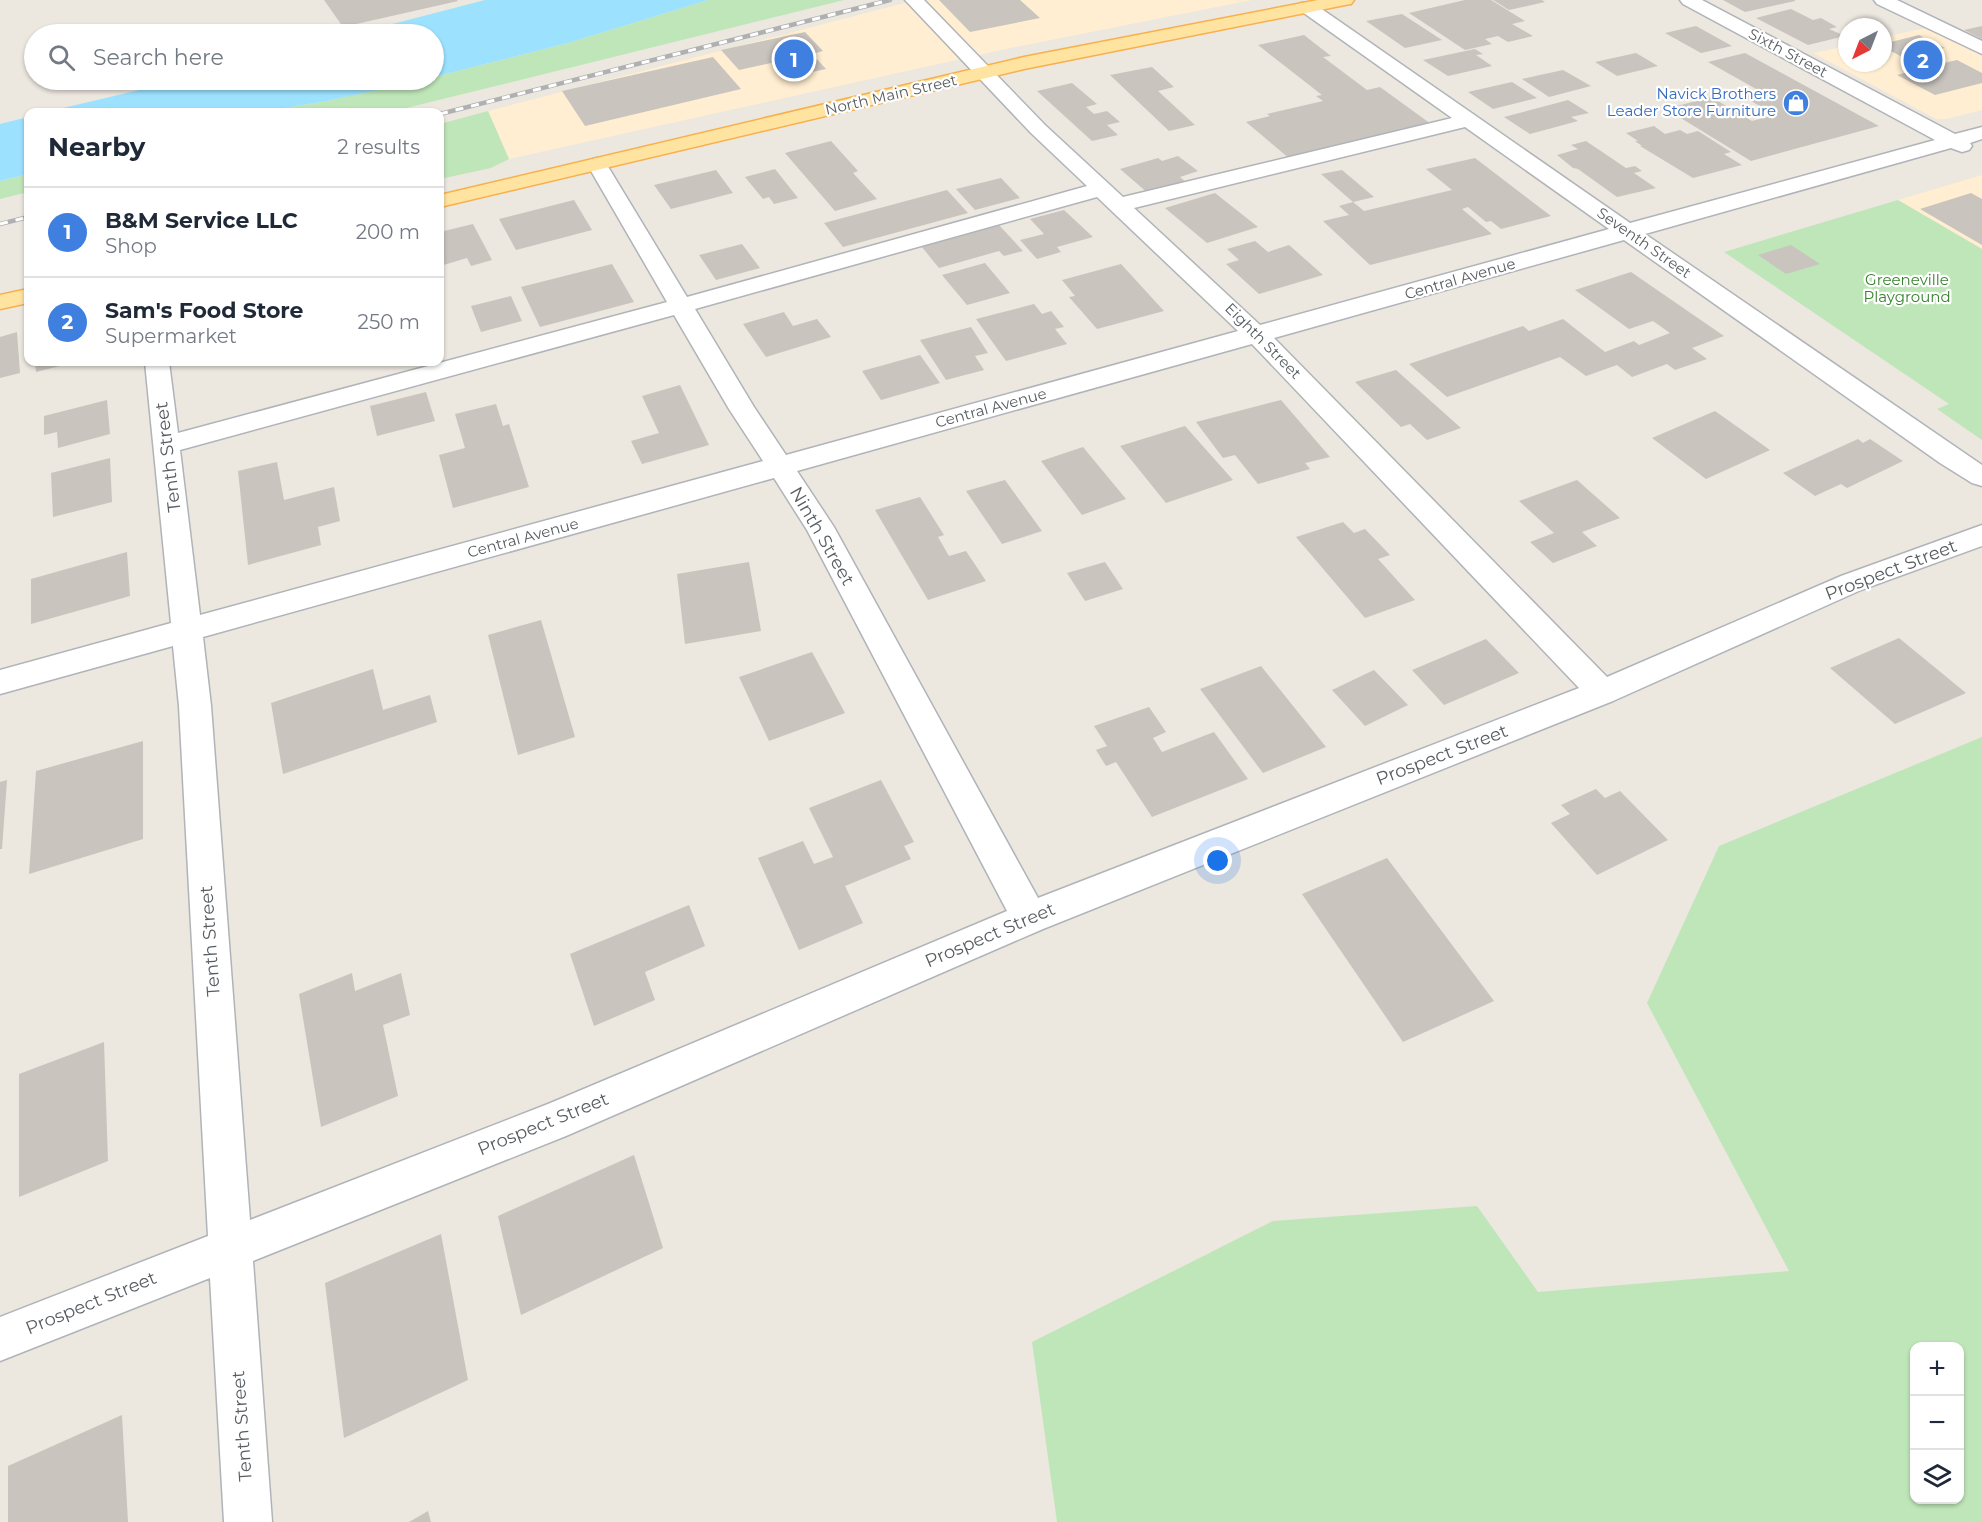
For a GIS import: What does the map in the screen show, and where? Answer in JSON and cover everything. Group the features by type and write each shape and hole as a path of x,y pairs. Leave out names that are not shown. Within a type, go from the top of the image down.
{"main road":[{"name":"North Main Street","path":"444,200 982,73 1345,0"},
{"path":"0,302 24,297"}],"street":[{"name":"Eighth Street","path":"914,0 982,73 1110,197 1258,335 1602,692"},
{"name":"Sixth Street","path":"1689,0 1982,157"},
{"path":"1883,0 1982,48"},
{"name":"Seventh Street","path":"1307,7 1949,457 1982,477"},
{"path":"166,445 681,306 1110,197 1468,120"},
{"name":"Central Avenue","path":"0,682 1982,133"},
{"name":"Ninth Street","path":"597,164 742,409 820,527 1030,918"},
{"name":"Tenth Street","path":"157,366 195,706 248,1522"},
{"name":"Prospect Street","path":"0,1339 552,1122 1030,918 1602,692 1851,583 1982,535"}],"shaded area":[{"path":"916,0 1252,0 1011,48 509,159 488,111"},
{"path":"1926,28 1982,55 1982,110 1946,119 1936,119 1848,72 1892,72 1892,35"},
{"path":"1838,48 1838,66 1813,53"},
{"path":"1982,175 1982,249 1898,200"}],"green space":[{"path":"708,0 844,0 406,108 284,108 375,90 444,90 444,74 568,43"},
{"path":"488,111 509,159 491,168 444,178 444,123"},
{"path":"24,175 24,193 0,199 0,181"},
{"name":"Greeneville Playground","path":"1898,200 1982,249 1982,440 1937,409 1949,404 1724,252"},
{"path":"1982,737 1982,1522 1057,1522 1032,1342 1273,1221 1477,1206 1538,1292 1789,1271 1647,1003 1719,846"}],"water":[{"path":"485,0 708,0 568,43 444,74 444,24 393,24"},
{"path":"140,90 377,90 284,108 63,108"},
{"path":"24,118 24,175 0,181 0,124"}],"building":[{"path":"324,0 458,1 356,24 341,24"},
{"path":"939,0 1020,0 1040,18 970,32"},
{"path":"1465,0 1491,0 1525,21 1512,24 1533,36 1508,42 1498,36 1485,39 1492,44 1465,50 1409,13"},
{"path":"1493,0 1542,0 1545,2 1509,10"},
{"path":"1723,0 1795,0 1795,1 1745,12"},
{"path":"1791,9 1813,20 1821,18 1837,27 1829,29 1838,33 1838,38 1808,45 1756,18"},
{"path":"1402,14 1442,40 1405,48 1366,21"},
{"path":"1696,26 1732,46 1701,53 1665,33"},
{"path":"1982,26 1982,39 1964,30"},
{"path":"805,32 823,51 812,54 826,69 798,75 784,60 739,70 721,50"},
{"path":"1304,35 1331,56 1323,57 1367,90 1380,87 1431,124 1290,159 1246,122 1270,116 1267,114 1323,101 1316,96 1322,95 1258,45"},
{"path":"1919,35 1945,48 1923,53 1944,63 1957,60 1982,73 1982,83 1935,95 1897,75 1924,68 1892,52 1892,42"},
{"path":"1475,49 1483,54 1476,55 1492,66 1448,76 1423,60"},
{"path":"1636,53 1658,66 1617,76 1595,62"},
{"name":"Navick Brothers Leader Store Furniture","path":"1745,53 1879,126 1751,161 1666,109 1711,97 1752,121 1775,115 1741,95 1758,90 1708,62"},
{"path":"713,57 741,89 585,126 562,91"},
{"path":"1152,67 1174,87 1158,91 1195,125 1169,131 1110,75"},
{"path":"1563,70 1591,86 1549,97 1522,79"},
{"path":"1512,82 1537,98 1493,109 1468,92"},
{"path":"1072,83 1097,104 1086,107 1094,114 1107,111 1120,122 1107,125 1118,135 1092,141 1037,91"},
{"path":"1568,100 1589,113 1571,117 1578,121 1530,134 1504,117"},
{"path":"1654,126 1665,134 1680,130 1687,134 1698,131 1731,152 1724,154 1742,165 1693,178 1640,146 1642,146 1635,141 1638,141 1626,133"},
{"path":"831,141 858,171 853,173 877,199 835,211 785,153"},
{"path":"1586,141 1626,168 1635,166 1642,171 1634,173 1656,188 1617,197 1557,155 1578,149 1571,145"},
{"path":"1178,156 1198,171 1180,177 1187,183 1149,194 1120,169 1158,158 1162,161"},
{"path":"1475,158 1551,216 1501,229 1491,221 1486,222 1468,207 1462,209 1492,234 1370,265 1323,221 1349,215 1339,206 1353,202 1364,211 1452,190 1426,169"},
{"path":"775,169 798,198 774,204 769,197 763,199 745,177"},
{"path":"716,170 733,193 671,209 654,185"},
{"path":"1342,170 1374,197 1353,202 1321,174"},
{"path":"1001,178 1020,198 975,210 956,189"},
{"path":"947,190 968,213 843,247 824,223"},
{"path":"1215,193 1258,227 1207,243 1165,208"},
{"path":"1971,193 1982,199 1982,245 1920,209"},
{"path":"574,200 592,230 516,250 499,219"},
{"path":"1064,210 1093,237 1057,247 1061,252 1037,259 1020,240 1044,234 1030,219"},
{"path":"473,224 492,260 471,266 467,258 444,265 444,231"},
{"path":"999,225 1023,251 1004,256 999,251 939,268 921,246"},
{"path":"1255,241 1268,252 1289,245 1323,275 1259,294 1226,264 1239,260 1227,249"},
{"path":"742,244 760,268 716,280 699,255"},
{"path":"1791,245 1820,264 1786,274 1758,255"},
{"path":"985,263 1010,293 967,305 942,275"},
{"path":"612,264 634,302 540,327 521,287"},
{"path":"1121,264 1164,311 1097,329 1069,297 1075,296 1062,280"},
{"path":"1631,272 1724,336 1692,348 1707,359 1675,370 1667,364 1632,377 1617,365 1586,376 1560,357 1447,397 1409,364 1523,326 1529,331 1563,319 1605,352 1634,341 1639,345 1670,333 1653,321 1629,329 1575,290"},
{"path":"511,296 522,321 481,332 471,306"},
{"path":"1034,304 1042,314 1051,311 1064,327 1055,329 1067,344 1006,361 976,319"},
{"path":"784,312 793,326 817,319 831,337 766,357 743,324"},
{"path":"971,327 988,353 975,356 984,370 946,380 920,340"},
{"path":"17,332 20,373 0,378 0,337"},
{"path":"920,355 940,383 881,400 862,371"},
{"path":"35,366 60,366 36,372"},
{"path":"1396,370 1461,428 1427,440 1410,424 1401,427 1355,382"},
{"path":"680,385 709,445 642,464 631,441 659,433 642,396"},
{"path":"426,392 435,421 377,436 370,406"},
{"path":"107,400 110,434 58,448 57,432 44,435 44,416"},
{"path":"1281,400 1330,457 1305,463 1310,469 1258,484 1235,455 1223,458 1196,422"},
{"path":"496,404 503,426 509,424 529,487 453,508 439,455 465,448 455,414"},
{"path":"1715,411 1770,450 1706,479 1652,438"},
{"path":"1185,426 1233,480 1166,503 1120,446"},
{"path":"1858,439 1863,443 1870,439 1903,461 1847,488 1841,484 1815,496 1783,473"},
{"path":"1083,447 1126,499 1082,515 1041,461"},
{"path":"110,458 112,502 53,517 51,473"},
{"path":"277,462 284,500 334,487 340,521 318,527 321,545 248,565 238,471"},
{"path":"1005,480 1042,531 1002,544 966,491"},
{"path":"1577,480 1620,518 1582,532 1597,546 1553,563 1530,542 1554,533 1519,501"},
{"path":"920,497 944,535 938,537 949,556 966,551 986,581 928,600 875,510"},
{"path":"1343,522 1354,533 1365,529 1390,555 1378,559 1415,600 1365,618 1296,537"},
{"path":"127,552 130,596 31,624 31,579"},
{"path":"749,562 761,631 685,644 677,574"},
{"path":"1105,562 1123,589 1085,601 1067,573"},
{"path":"541,620 575,737 518,755 488,635"},
{"path":"1899,638 1966,693 1895,724 1830,668"},
{"path":"1486,639 1519,673 1444,705 1412,670"},
{"path":"812,652 845,713 769,741 739,677"},
{"path":"1261,666 1326,747 1263,773 1200,689"},
{"path":"373,669 383,710 430,695 437,722 283,774 271,703"},
{"path":"1374,670 1408,705 1365,726 1332,690"},
{"path":"1149,707 1166,732 1153,738 1162,752 1214,732 1248,779 1152,817 1116,762 1106,766 1096,750 1107,746 1094,726"},
{"path":"143,741 143,839 29,874 36,771"},
{"path":"7,780 2,849 0,849 0,782"},
{"path":"881,780 914,842 904,846 911,859 845,886 863,923 799,950 758,858 803,841 814,864 833,857 809,808"},
{"path":"1596,789 1605,798 1620,791 1668,840 1597,875 1551,823 1570,814 1561,805"},
{"path":"1387,858 1494,1001 1403,1042 1302,894"},
{"path":"689,905 705,946 645,972 655,1000 594,1026 570,954"},
{"path":"352,973 355,991 401,973 410,1015 383,1025 398,1096 321,1127 299,994"},
{"path":"104,1042 108,1161 19,1197 19,1074"},
{"path":"634,1155 663,1248 521,1315 498,1216"},
{"path":"441,1234 468,1380 344,1438 325,1283"},
{"path":"122,1415 128,1522 8,1522 8,1466"},
{"path":"428,1511 431,1522 409,1522"}],"railway":[{"path":"444,113 890,0"},
{"path":"0,224 24,218"}],"place":[{"name":"B&M Service LLC","path":"794,59"},
{"name":"Sam's Food Store","path":"1923,60"},
{"name":"Navick Brothers Leader Store Furniture","path":"1796,103"}]}
